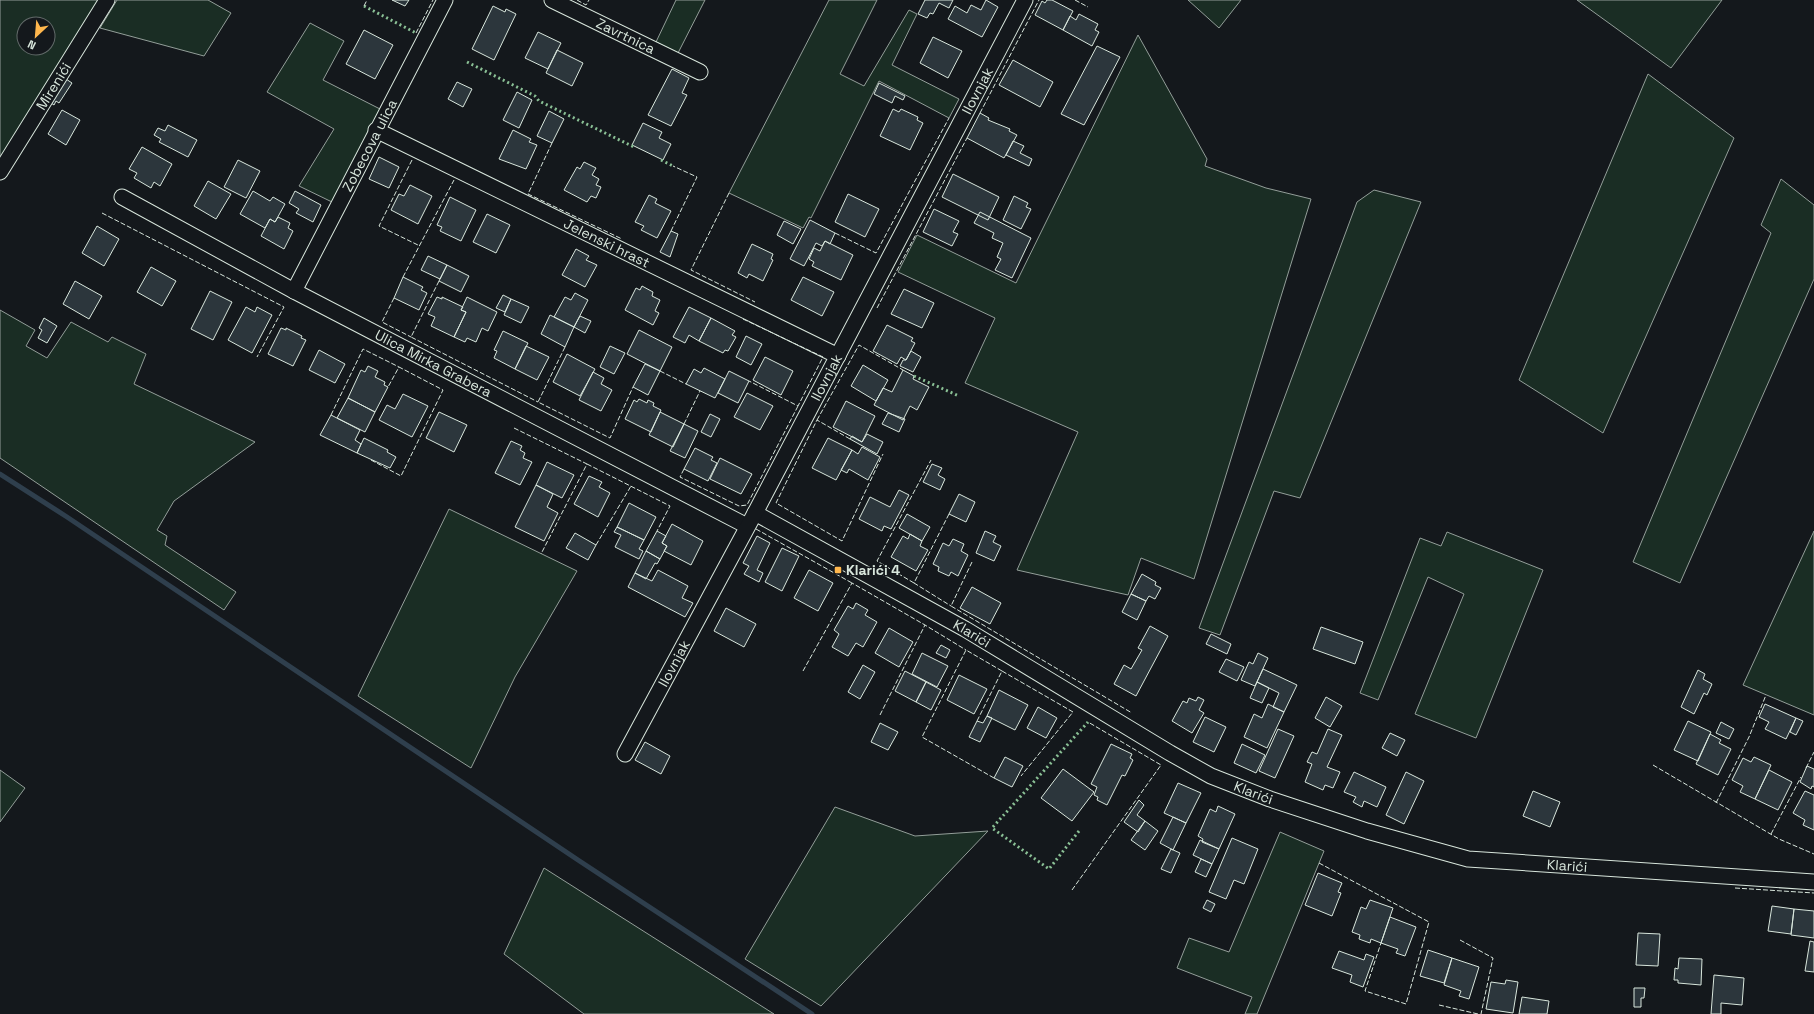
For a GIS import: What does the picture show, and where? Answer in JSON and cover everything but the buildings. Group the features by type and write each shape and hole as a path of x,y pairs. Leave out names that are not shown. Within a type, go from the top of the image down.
{"street":[{"name":"Mirenići","path":"0,172 107,0"},
{"name":"Zobecova ulica","path":"294,291 444,0"},
{"name":"Zavrtnica","path":"552,0 700,72"},
{"name":"Ilovnjak","path":"625,754 755,513 1025,0"},
{"name":"Jelenski hrast","path":"376,130 838,356"},
{"name":"Ulica Mirka Grabera","path":"122,197 294,291 748,526"},
{"name":"Klarići","path":"755,513 965,629 1170,754 1211,776 1270,799 1367,831 1468,859 1814,882"}],"green space":[{"path":"0,0 102,0 2,159 0,157"},
{"path":"117,0 208,0 231,13 204,56 100,28"},
{"path":"676,0 705,0 678,53 656,42"},
{"path":"829,0 877,0 840,74 864,86 909,10 917,14 892,65 959,99 949,118 879,81 811,218 809,217 803,228 729,193"},
{"path":"1188,0 1241,0 1219,28"},
{"path":"1577,0 1722,0 1671,68"},
{"path":"310,23 344,41 323,80 380,109 332,202 299,186 334,129 267,92"},
{"path":"1138,35 1207,159 1205,166 1266,188 1311,199 1194,579 1141,558 1128,595 1017,570 1078,432 965,383 995,318 898,272 917,235 1016,283"},
{"path":"1648,74 1734,138 1603,433 1519,380"},
{"path":"1781,179 1814,205 1814,279 1680,583 1633,562 1771,233 1761,225"},
{"path":"1374,190 1421,202 1300,498 1274,491 1220,635 1199,628 1357,202"},
{"path":"0,310 35,330 26,346 47,358 71,322 108,342 112,337 146,354 134,384 255,442 174,501 157,530 167,536 165,545 236,592 224,610 0,458"},
{"path":"449,509 577,571 515,677 471,768 358,696"},
{"path":"1814,531 1814,715 1743,685"},
{"path":"1447,532 1543,570 1476,738 1415,714 1464,594 1428,577 1378,700 1360,693 1420,538 1441,546"},
{"path":"0,770 25,788 0,822"},
{"path":"835,807 915,836 988,831 821,1006 745,959"},
{"path":"1280,832 1324,851 1257,1014 1245,1014 1252,997 1177,968 1189,938 1229,952"},
{"path":"544,868 774,1014 584,1014 504,954"}],"waterway":[{"path":"0,474 67,517 578,860 812,1014"}],"hedge":[{"path":"364,6 416,33"},
{"path":"467,62 535,96 539,101 634,147"},
{"path":"661,160 673,166"},
{"path":"914,376 959,396"},
{"path":"1079,831 1049,869 992,828 1088,722"}],"fence":[{"path":"364,6 367,0"},
{"path":"416,33 433,0"},
{"path":"577,0 586,5 589,0"},
{"path":"980,113 1039,0"},
{"path":"1075,0 1088,7"},
{"path":"835,233 876,253 949,118"},
{"path":"877,308 967,138"},
{"path":"552,143 528,194 622,239"},
{"path":"412,160 379,226 420,246"},
{"path":"671,231 697,177 673,166"},
{"path":"403,277 454,180"},
{"path":"729,193 691,270 755,302"},
{"path":"102,213 284,307 257,357"},
{"path":"439,281 411,337 538,402"},
{"path":"394,298 382,322 411,337"},
{"path":"743,319 823,357 798,406 749,381"},
{"path":"817,420 859,345 903,370"},
{"path":"565,347 538,402 610,438 633,387"},
{"path":"331,415 363,349 399,367"},
{"path":"371,460 401,476 443,390 399,367 388,387"},
{"path":"660,371 686,384"},
{"path":"684,424 700,391"},
{"path":"684,469 680,477 739,506 747,505 798,406"},
{"path":"850,439 817,420 776,503 842,541 883,454"},
{"path":"514,428 587,464 541,554"},
{"path":"914,583 877,561 931,460"},
{"path":"587,464 670,506 657,531"},
{"path":"596,545 631,486"},
{"path":"949,514 914,583 951,606"},
{"path":"756,529 852,583"},
{"path":"972,562 951,606 1132,713"},
{"path":"803,671 852,583 925,625"},
{"path":"880,715 925,625 966,650"},
{"path":"994,778 922,737 966,650 1002,671"},
{"path":"977,721 1002,671 1073,712 1021,776"},
{"path":"1716,803 1749,737 1766,695"},
{"path":"1072,890 1161,765 1088,722"},
{"path":"1806,768 1814,752"},
{"path":"1653,765 1779,839 1814,854"},
{"path":"1771,834 1801,777"},
{"path":"1319,863 1429,922 1406,1004 1365,991 1381,943"},
{"path":"1735,888 1814,893"},
{"path":"1460,940 1493,958 1481,1014"},
{"path":"1439,1005 1478,1014"}],"place":[{"name":"Klarići 4","path":"838,570"}]}
